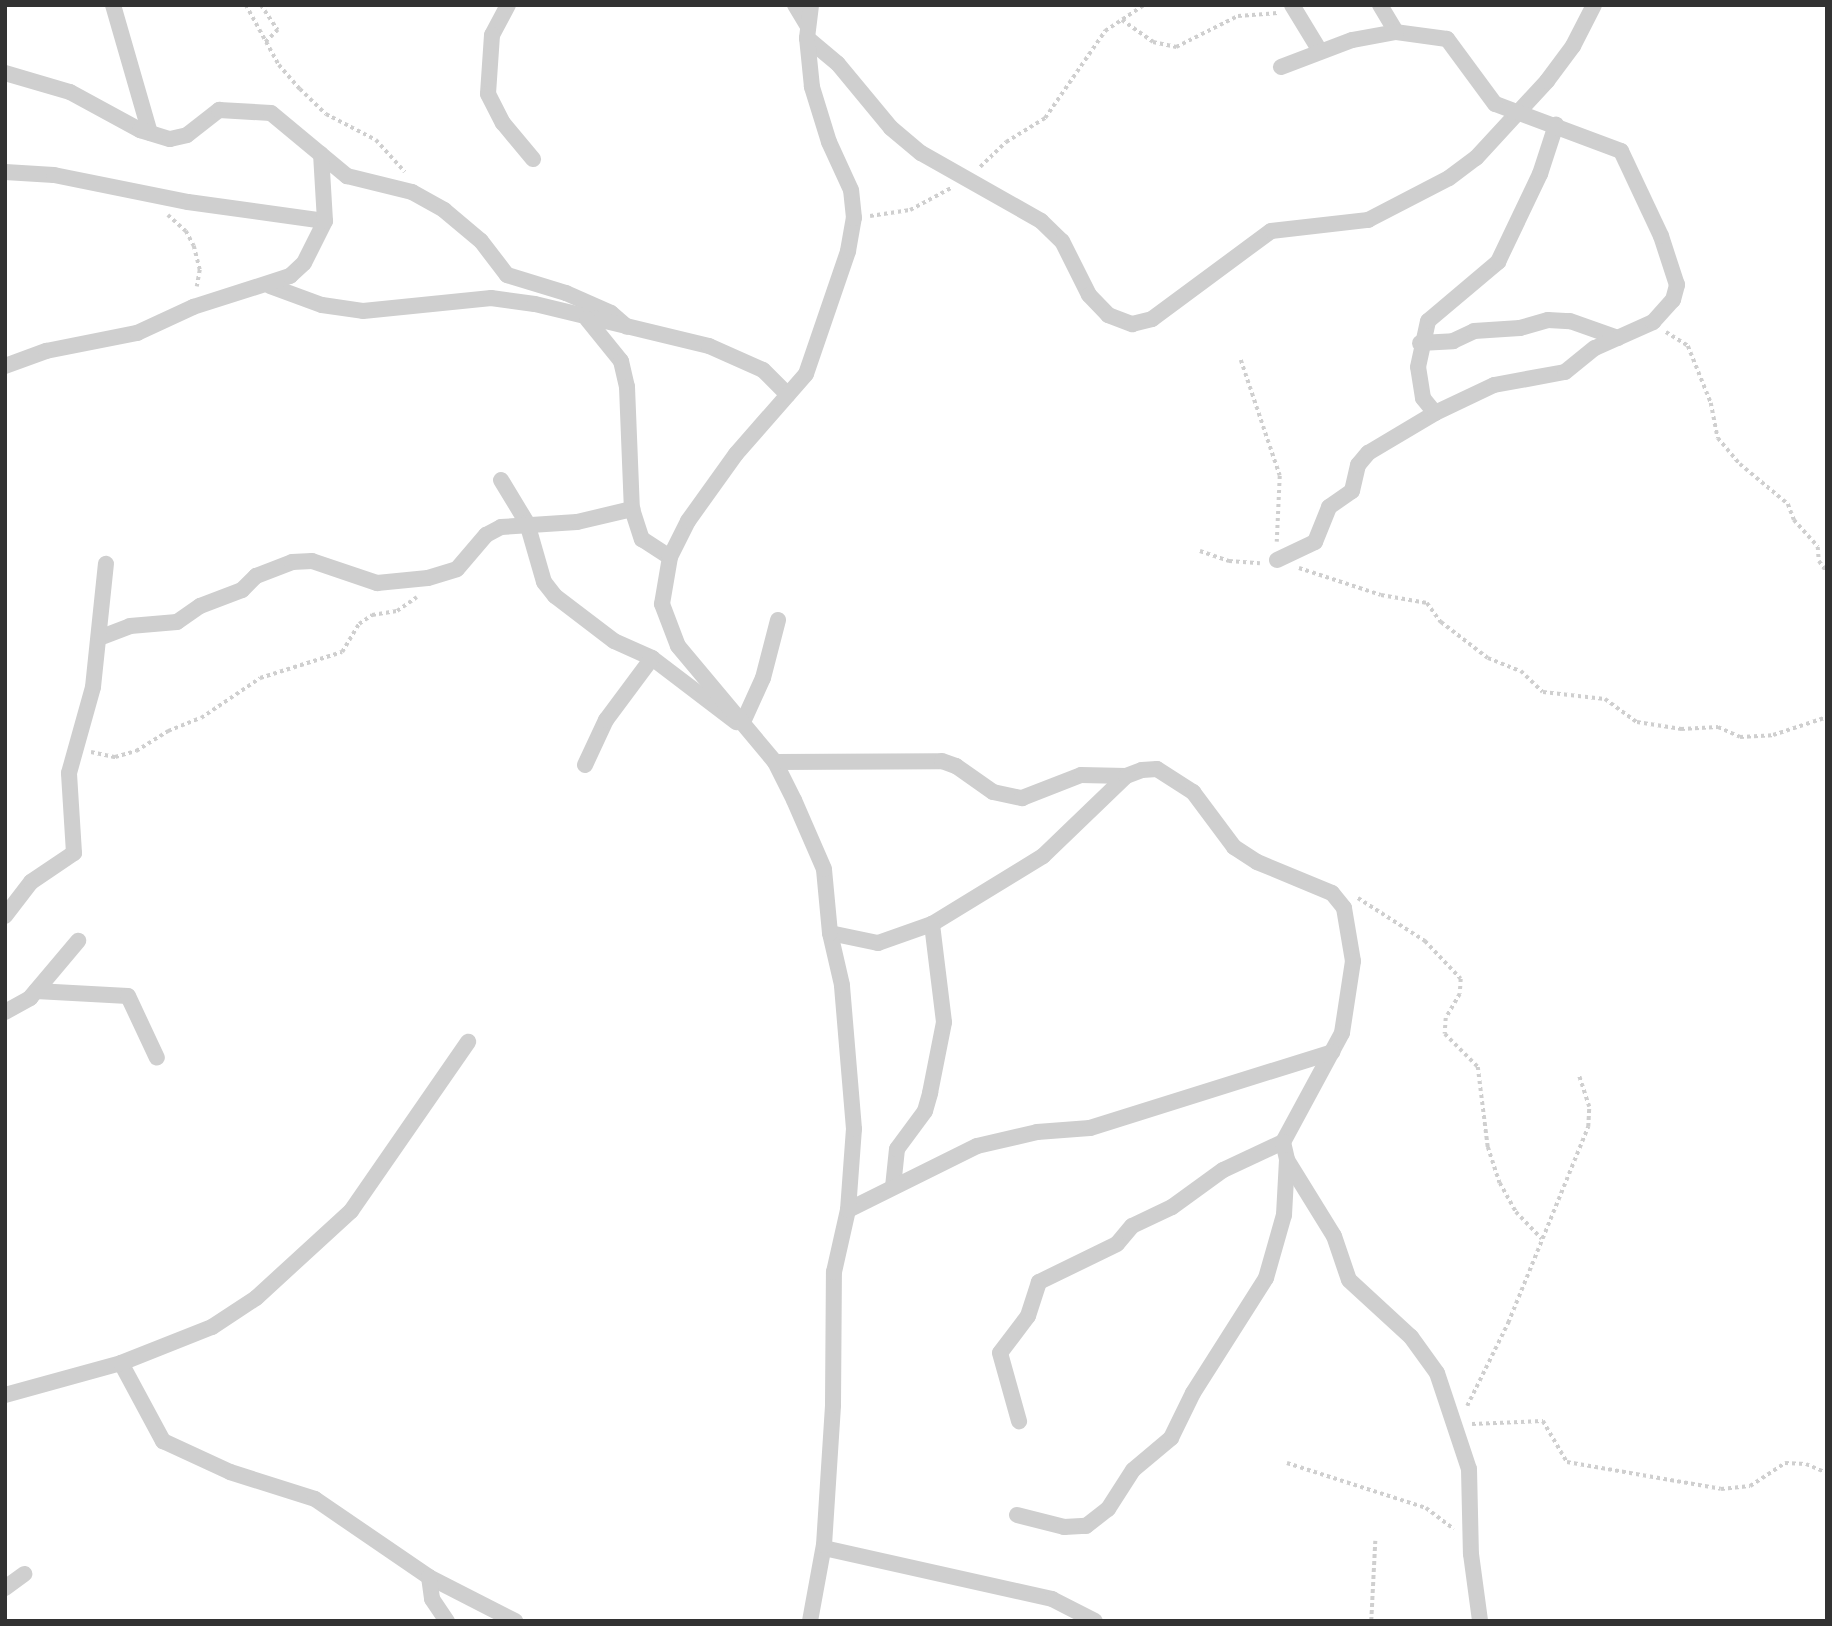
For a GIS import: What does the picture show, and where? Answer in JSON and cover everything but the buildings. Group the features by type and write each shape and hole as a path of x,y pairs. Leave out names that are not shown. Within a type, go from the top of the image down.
{"street":[{"path":"113,5 150,133"},
{"path":"508,5 492,35 488,94 503,123 534,159"},
{"path":"795,5 807,32 820,117 850,190 854,218 831,307 806,374 705,496 670,557 662,604 678,646 775,762 824,869 830,933 853,1073 848,1210 834,1272 833,1405 824,1548 810,1621"},
{"path":"807,32 811,5"},
{"path":"1380,5 1396,32"},
{"path":"807,32 838,64 891,128 921,153 1041,221 1062,241 1088,295 1108,315 1132,324 1152,319 1271,231 1368,220 1414,201 1476,158 1573,46 1594,5"},
{"path":"1294,8 1320,51"},
{"path":"1277,562 1315,542 1329,507 1352,491 1358,465 1368,453 1435,413 1503,382 1557,376 1595,348 1653,322 1673,300 1676,278 1630,163 1611,144 1516,114 1495,104 1447,39 1396,32 1320,51 1281,67"},
{"path":"5,73 70,92 150,133 170,139 187,135 219,110 254,109 287,123 347,176 421,196 481,241 507,275 566,293 611,313 627,327"},
{"path":"1435,413 1420,389 1420,343 1428,321 1440,306 1498,262 1540,174 1556,125"},
{"path":"5,366 46,351 137,333 193,307 270,286 304,263 325,221 321,155"},
{"path":"5,172 54,175 188,202 325,221"},
{"path":"270,286 322,305 363,311 491,298 535,304 742,358 764,370 788,395"},
{"path":"587,319 621,361 627,387 632,509 642,539 670,557"},
{"path":"1420,343 1453,341 1474,331 1520,328 1548,320 1570,321 1618,338"},
{"path":"501,480 527,523 544,582 555,596 614,641 652,658 748,728"},
{"path":"99,638 130,626 177,622 200,606 242,590 256,576 302,560 377,583 428,578 457,569 486,535 527,523 577,522 632,509"},
{"path":"5,916 31,882 74,853 69,772 93,687 106,564"},
{"path":"748,728 778,620"},
{"path":"585,765 606,720 652,658"},
{"path":"775,762 942,761 956,766 993,792 1022,798 1082,775 1126,776 1157,769 1175,778 1211,812 1234,847 1257,862 1332,893 1344,908 1353,961 1342,1033 1283,1142 1223,1170 1172,1207 1132,1226 1117,1244 1039,1282 1028,1316 1000,1353 1019,1421"},
{"path":"830,933 878,943 932,924 1043,856 1126,776"},
{"path":"893,1187 897,1149 920,1118 930,1093 944,1022 932,924"},
{"path":"5,1012 36,991 78,941"},
{"path":"36,991 128,996 157,1058"},
{"path":"5,1395 121,1363 212,1327 238,1311 351,1210 468,1042"},
{"path":"848,1210 977,1146 1037,1132 1090,1128 1332,1052"},
{"path":"1017,1515 1063,1527 1087,1526 1108,1509 1133,1470 1171,1438 1266,1278 1284,1215 1286,1160 1283,1142"},
{"path":"1286,1160 1334,1236 1349,1280 1411,1337 1437,1373 1457,1424 1469,1469 1471,1545 1480,1621"},
{"path":"121,1363 163,1441 230,1472 315,1499 429,1577 515,1621"},
{"path":"824,1548 1052,1599 1095,1621"},
{"path":"5,1588 24,1574"},
{"path":"429,1577 432,1599 447,1621"}],"path":[{"path":"246,5 265,43 300,89 326,114 364,132 396,159 421,196"},
{"path":"261,5 278,30 265,43"},
{"path":"854,218 910,210 965,180 1006,142 1045,118 1093,53 1105,31 1144,5"},
{"path":"1122,20 1153,42 1176,47 1238,16 1294,8"},
{"path":"165,213 186,231 194,246 200,270 193,307"},
{"path":"1653,322 1688,346 1711,403 1718,438 1740,464 1784,499 1818,547 1819,561 1827,572"},
{"path":"1241,360 1280,476 1277,562"},
{"path":"1200,551 1229,561 1277,562 1327,575 1381,595 1427,603 1441,622 1488,658 1521,671 1543,692 1605,699 1637,722 1681,729 1718,727 1740,737 1773,735 1827,717"},
{"path":"76,746 107,757 136,751 168,731 201,718 250,683 342,652 359,624 411,603 428,578"},
{"path":"1332,893 1364,899 1385,912 1424,941 1461,979 1460,994 1446,1018 1445,1034 1478,1067 1488,1147 1500,1183 1516,1212 1542,1239"},
{"path":"1578,1076 1591,1117 1542,1239 1457,1424 1543,1421 1567,1462 1721,1489 1750,1486 1785,1463 1806,1464 1827,1473"},
{"path":"1287,1463 1426,1508 1471,1545"},
{"path":"1371,1621 1375,1541"}]}
